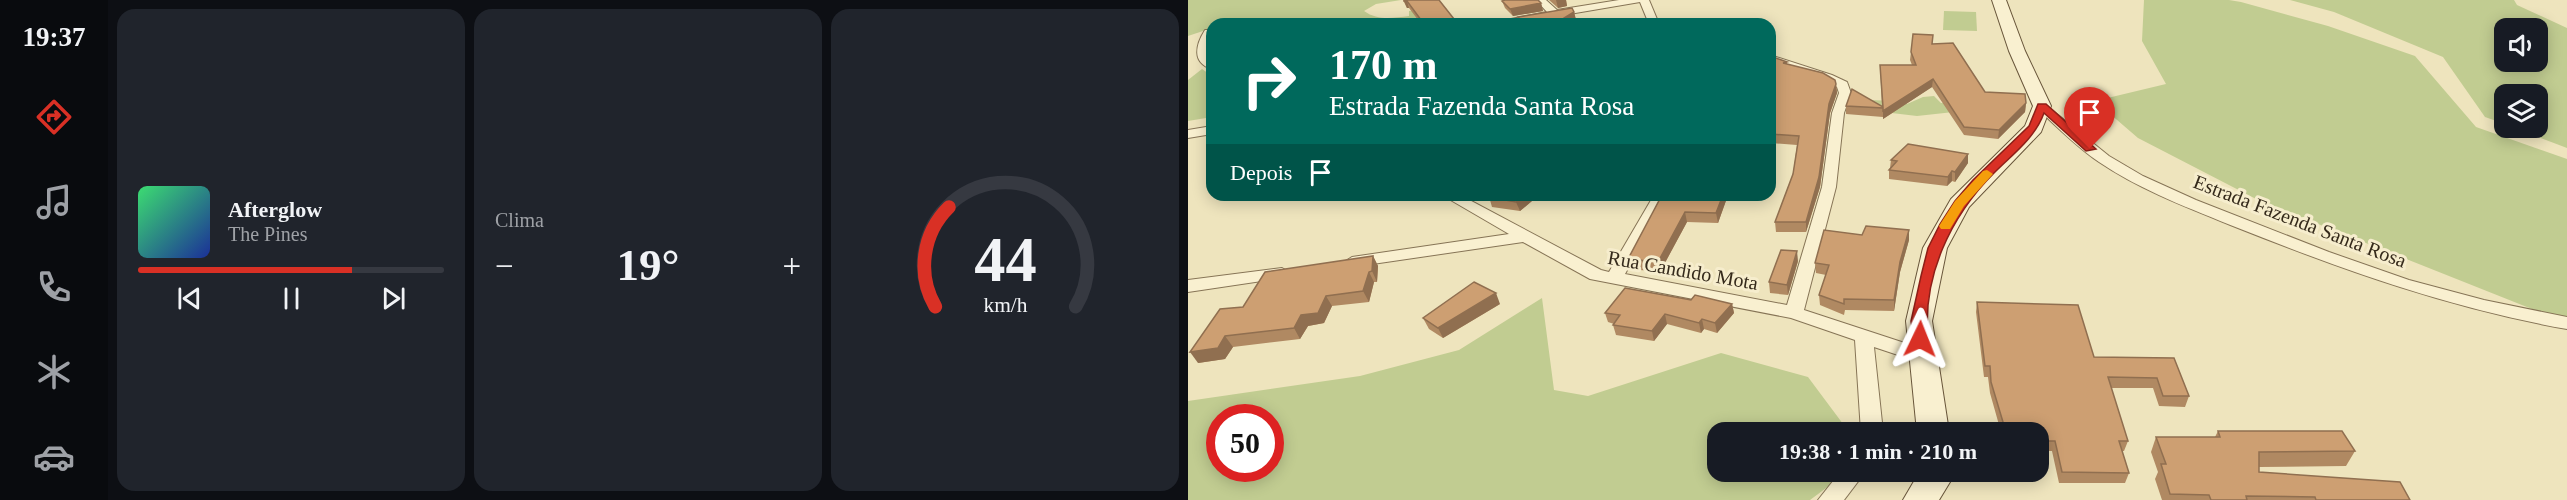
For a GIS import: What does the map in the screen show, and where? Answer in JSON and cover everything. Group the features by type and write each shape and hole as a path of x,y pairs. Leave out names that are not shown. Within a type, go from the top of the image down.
{"main road":[{"path":"1932,422 1919,321 1935,248 1959,204 2034,128 2042,106 2017,51 1999,0"}],"street":[{"path":"1541,0 1555,14"},
{"path":"1529,18 1637,0"},
{"path":"1644,0 1652,18"},
{"path":"1206,37 1201,45 1201,54 1206,62"},
{"path":"1776,60 1828,77 1843,85 1845,93 1838,113 1822,220 1794,313"},
{"name":"Estrada Fazenda Santa Rosa","path":"2042,106 2104,159 2125,172 2210,211 2306,250 2425,291 2489,309 2567,323"},
{"path":"1188,134 1206,131"},
{"name":"Rua Candido Mota","path":"1460,201 1596,275 1794,313 1922,356"},
{"path":"1614,278 1658,201"},
{"path":"1339,264 1525,237"},
{"path":"1188,286 1304,269"},
{"path":"1864,338 1871,422"},
{"path":"1830,500 1846,482"}],"green space":[{"path":"1188,0 1401,0 1376,4 1364,11 1380,18 1206,18 1206,30 1188,36"},
{"path":"2144,0 2229,0 2328,26 2415,56 2476,127 2494,133 2494,138 2507,138 2567,159 2567,323 2258,200 2138,138 2095,101 2166,84 2142,41"},
{"path":"2290,0 2514,0 2517,5 2545,18 2494,18 2494,72 2548,72 2548,19 2567,28 2567,148 2540,138 2548,138 2548,84 2494,84 2494,120 2485,117 2443,57 2334,12"},
{"path":"1419,9 1426,18 1391,18 1409,16 1409,11"},
{"path":"1944,11 1976,12 1977,31 1943,30"},
{"path":"1202,69 1206,72 1206,118 1188,121 1188,80"},
{"path":"1934,96 1941,103 1963,102 1972,110 1917,116 1883,112 1866,100 1899,101 1907,104 1923,97"},
{"path":"1542,298 1554,390 1588,396 1721,353 1808,377 1842,422 1707,422 1707,482 1834,482 1810,500 1188,500 1188,401 1360,376 1459,350"}],"building":[{"path":"1439,0 1453,18 1420,18 1407,1 1404,1"},
{"path":"1538,0 1541,3 1510,9 1502,1"},
{"path":"1572,8 1574,12 1564,18 1518,17"},
{"path":"1913,34 1933,35 1932,44 1953,43 1985,92 2025,94 2026,103 1999,130 1964,127 1933,79 1883,111 1883,108 1846,106 1852,89 1883,107 1880,65 1916,65 1911,52"},
{"path":"1776,58 1787,62 1783,63 1823,73 1835,80 1836,84 1829,104 1819,177 1806,222 1775,222 1793,174 1799,136 1776,134"},
{"path":"1908,144 1968,154 1955,172 1952,171 1948,177 1889,170 1897,161 1891,160"},
{"path":"1659,201 1721,201 1716,213 1685,212 1658,262 1628,259"},
{"path":"1866,226 1909,230 1900,262 1894,300 1844,299 1844,304 1819,295 1829,265 1815,263 1824,230 1862,235"},
{"path":"1781,250 1797,251 1787,285 1769,282"},
{"path":"1373,256 1372,271 1369,272 1363,291 1326,296 1318,313 1301,315 1294,328 1225,336 1218,348 1190,352 1220,309 1243,307 1265,272"},
{"path":"1474,282 1496,293 1438,328 1423,318"},
{"path":"1625,288 1691,300 1695,295 1732,304 1715,323 1702,319 1699,323 1665,314 1652,331 1613,325 1620,315 1605,313"},
{"path":"1977,302 2078,305 2094,357 2174,358 2189,396 2163,396 2157,378 2108,377 2128,441 2119,441 2129,473 2062,472 2055,441 2049,441 2049,422 2003,422 1991,382 1990,366 1985,366"},
{"path":"2218,431 2342,431 2355,451 2259,452 2259,472 2400,482 2410,500 2316,500 2315,497 2246,496 2247,500 2211,500 2209,495 2170,494 2161,464 2166,464 2156,437 2220,437"}],"slow traffic":[{"path":"1945,226 1959,204 1987,174"}],"route":[{"path":"1920,339 1919,321 1928,276 1935,248 1946,224 1959,204 1978,183 2034,128 2042,106 2090,149"}]}
